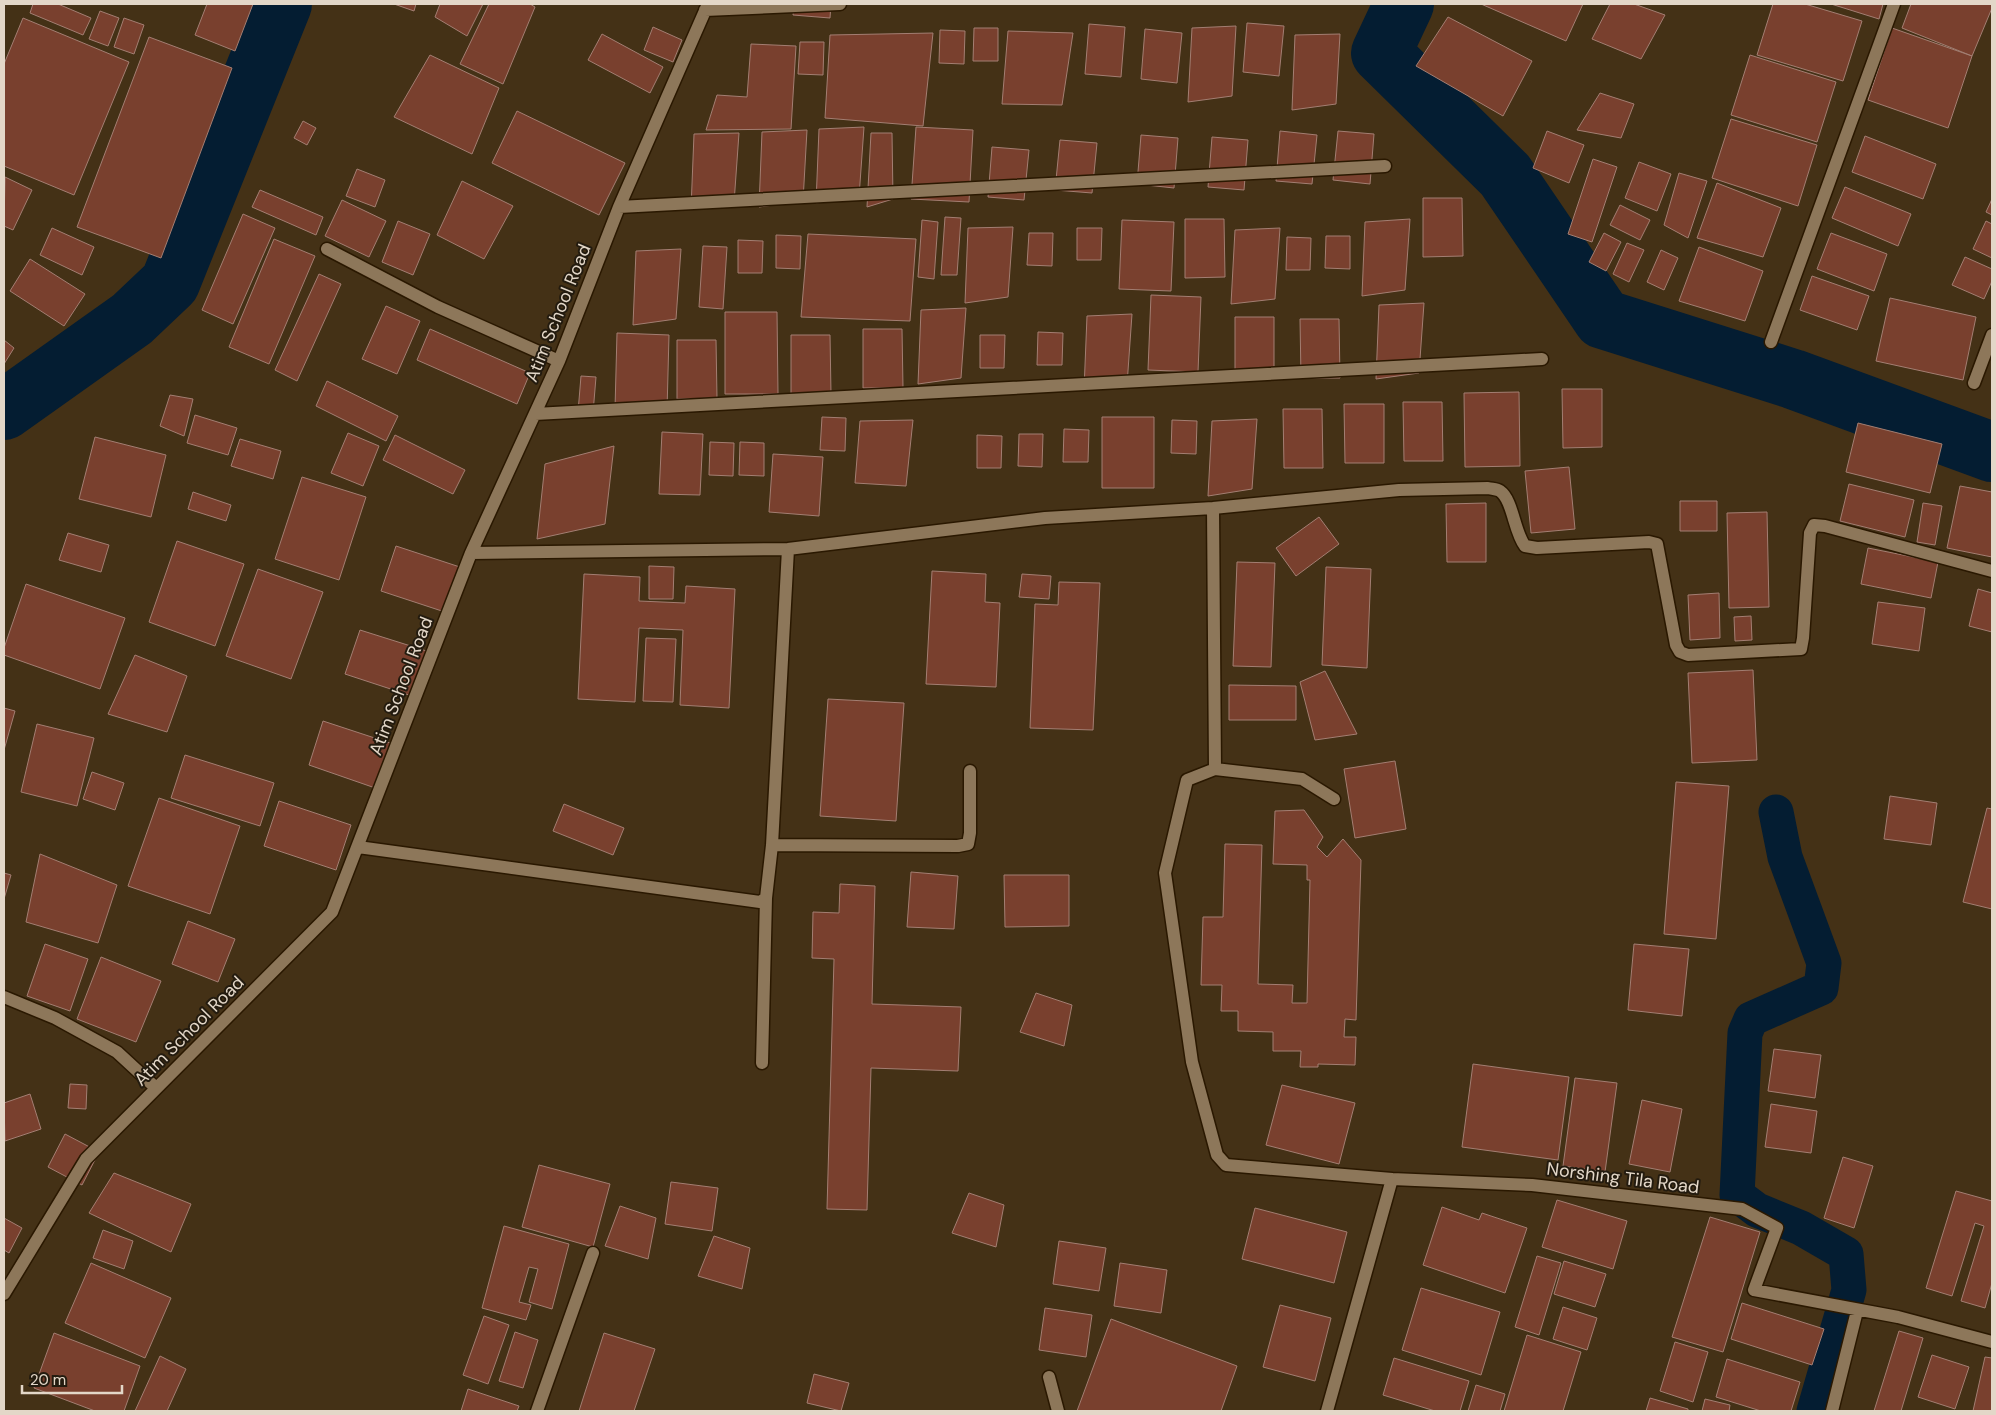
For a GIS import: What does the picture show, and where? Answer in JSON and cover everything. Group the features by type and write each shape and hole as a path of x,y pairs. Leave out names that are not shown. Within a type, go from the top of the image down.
{"street":[{"path":"707,7 840,4"},
{"path":"1771,342 1894,4"},
{"name":"Atim School Road","path":"4,1294 86,1159 332,912 471,553 559,361 620,208 707,7"},
{"path":"620,208 1385,166"},
{"path":"327,249 438,307 559,361"},
{"path":"1974,382 1992,335"},
{"path":"535,414 1542,358"},
{"path":"471,553 788,550 1045,518 1213,508 1399,490 1488,488 1499,490 1506,496 1519,539 1525,546 1537,548 1649,542 1657,544 1676,645 1680,652 1688,655 1801,649 1810,533 1814,525 1825,526 1992,570"},
{"path":"1213,508 1215,769"},
{"path":"762,1064 766,898 772,845 788,550"},
{"path":"1327,1411 1392,1179 1226,1165 1217,1155 1192,1062 1165,872 1187,780 1215,769 1302,779 1334,800"},
{"path":"772,845 958,846 968,844 970,833 970,771"},
{"path":"358,847 760,902 766,898"},
{"path":"4,997 55,1018 117,1052 156,1088"},
{"name":"Norshing Tila Road","path":"1392,1179 1532,1185 1742,1209 1777,1228 1754,1290 1825,1305 1898,1317 1992,1342"},
{"path":"537,1411 593,1253"},
{"path":"1832,1411 1856,1310"},
{"path":"1049,1377 1058,1411"}],"building":[{"path":"33,4 58,4 91,18 83,35 30,13"},
{"path":"207,4 253,4 235,51 195,35"},
{"path":"394,4 416,4 414,11"},
{"path":"440,4 483,4 467,36 435,17"},
{"path":"489,4 530,4 535,7 503,84 460,64"},
{"path":"794,4 831,4 830,18 793,15"},
{"path":"1481,4 1583,4 1566,41"},
{"path":"1610,4 1634,4 1665,15 1641,59 1592,39"},
{"path":"1773,4 1805,4 1862,21 1843,81 1757,55"},
{"path":"1831,4 1883,4 1879,19"},
{"path":"1911,4 1989,4 1992,5 1992,8 1972,56 1902,28"},
{"path":"100,11 119,18 108,46 89,39"},
{"path":"1448,17 1532,61 1503,116 1416,66"},
{"path":"23,18 129,62 74,195 4,166 4,64"},
{"path":"124,18 144,25 134,54 114,47"},
{"path":"1247,23 1284,26 1279,76 1243,72"},
{"path":"1089,24 1125,27 1121,77 1085,74"},
{"path":"1236,26 1232,96 1188,102 1192,28"},
{"path":"653,27 682,40 673,62 644,50"},
{"path":"974,28 998,28 998,61 973,61"},
{"path":"1892,28 1972,56 1948,128 1868,100"},
{"path":"1145,29 1182,33 1177,83 1141,79"},
{"path":"940,30 965,31 964,64 939,63"},
{"path":"1008,31 1073,33 1062,105 1002,104"},
{"path":"933,33 923,126 825,118 830,35"},
{"path":"602,34 663,67 650,93 588,60"},
{"path":"1340,34 1336,104 1292,110 1295,35"},
{"path":"149,37 232,68 161,258 77,227"},
{"path":"800,42 824,42 823,75 798,74"},
{"path":"751,44 796,46 791,129 706,130 717,95 747,97"},
{"path":"430,55 499,88 472,154 394,117"},
{"path":"1750,55 1836,82 1817,142 1731,115"},
{"path":"1600,93 1634,104 1621,138 1577,130"},
{"path":"517,111 625,163 599,215 492,163"},
{"path":"1731,119 1817,145 1798,206 1712,178"},
{"path":"303,121 316,128 307,145 294,138"},
{"path":"864,127 859,197 816,203 819,129"},
{"path":"916,127 973,130 969,202 911,199"},
{"path":"807,130 803,201 759,207 762,132"},
{"path":"1280,131 1317,135 1312,184 1276,181"},
{"path":"1338,131 1374,134 1370,184 1333,180"},
{"path":"1547,131 1584,145 1569,183 1533,168"},
{"path":"739,133 734,203 691,209 694,134"},
{"path":"871,133 892,133 893,199 867,207"},
{"path":"1141,135 1178,138 1174,188 1137,184"},
{"path":"1865,136 1936,164 1923,199 1852,172"},
{"path":"1212,137 1248,140 1244,190 1208,187"},
{"path":"1060,140 1097,143 1092,193 1055,190"},
{"path":"992,147 1029,150 1024,200 988,197"},
{"path":"1593,159 1617,167 1592,242 1568,234"},
{"path":"1639,162 1671,174 1657,211 1625,198"},
{"path":"357,169 385,180 375,207 346,196"},
{"path":"1679,173 1707,181 1688,238 1664,225"},
{"path":"5,177 32,190 13,230 4,226"},
{"path":"462,181 513,206 484,259 437,235"},
{"path":"1717,183 1781,208 1763,257 1697,238"},
{"path":"1845,187 1911,214 1898,246 1832,218"},
{"path":"260,190 323,217 316,235 252,207"},
{"path":"1423,198 1462,198 1463,256 1423,257"},
{"path":"1992,199 1992,215 1986,212"},
{"path":"342,200 386,221 369,257 325,236"},
{"path":"1620,205 1650,220 1640,240 1610,225"},
{"path":"243,214 275,228 233,324 202,310"},
{"path":"945,217 961,218 957,275 941,275"},
{"path":"1185,219 1224,219 1225,277 1185,278"},
{"path":"1410,219 1405,290 1362,296 1365,222"},
{"path":"922,220 938,222 934,279 918,277"},
{"path":"1122,220 1174,222 1171,291 1119,289"},
{"path":"398,221 430,234 413,275 382,262"},
{"path":"1986,221 1992,224 1992,258 1973,249"},
{"path":"1013,227 1008,297 965,303 968,228"},
{"path":"52,228 94,247 82,275 40,255"},
{"path":"1077,228 1102,228 1101,260 1077,260"},
{"path":"1280,228 1275,299 1231,304 1235,230"},
{"path":"1029,233 1053,233 1052,266 1027,265"},
{"path":"1604,233 1621,242 1606,271 1589,262"},
{"path":"1831,233 1887,254 1874,291 1817,269"},
{"path":"808,234 916,239 910,321 801,317"},
{"path":"776,235 801,236 800,269 776,268"},
{"path":"1326,236 1350,236 1350,269 1325,268"},
{"path":"1287,237 1311,238 1310,270 1286,270"},
{"path":"274,239 315,256 269,364 229,347"},
{"path":"738,240 763,241 762,273 738,273"},
{"path":"1627,243 1644,250 1629,282 1613,274"},
{"path":"703,246 727,247 723,309 699,307"},
{"path":"1699,247 1763,271 1745,321 1679,301"},
{"path":"681,249 676,319 633,325 636,251"},
{"path":"1661,250 1678,258 1664,290 1647,282"},
{"path":"1965,257 1992,269 1992,281 1984,299 1952,285"},
{"path":"30,259 85,294 64,326 10,291"},
{"path":"319,274 341,284 297,381 275,370"},
{"path":"1812,276 1869,296 1857,330 1800,310"},
{"path":"1151,295 1201,297 1198,372 1148,370"},
{"path":"1890,298 1976,317 1963,380 1876,361"},
{"path":"1424,303 1419,373 1376,379 1379,305"},
{"path":"386,306 420,321 397,374 362,359"},
{"path":"966,308 961,378 918,384 921,310"},
{"path":"725,312 777,312 778,394 725,394"},
{"path":"1132,314 1127,385 1084,390 1087,316"},
{"path":"1235,317 1274,317 1274,375 1235,376"},
{"path":"1300,319 1339,319 1340,378 1301,378"},
{"path":"430,329 530,373 517,404 417,360"},
{"path":"863,329 902,329 903,388 863,388"},
{"path":"1038,332 1063,333 1062,365 1037,365"},
{"path":"617,333 669,335 667,411 615,409"},
{"path":"791,335 830,335 831,394 791,395"},
{"path":"980,335 1005,335 1004,368 980,368"},
{"path":"4,340 14,348 4,364"},
{"path":"677,340 716,340 717,398 677,399"},
{"path":"581,376 596,377 593,413 578,412"},
{"path":"327,381 398,416 386,441 316,406"},
{"path":"1562,389 1602,389 1602,447 1563,448"},
{"path":"1519,392 1520,466 1465,467 1464,393"},
{"path":"170,395 193,399 184,436 160,426"},
{"path":"1403,402 1442,402 1443,461 1404,461"},
{"path":"1344,404 1384,404 1384,463 1345,463"},
{"path":"1283,409 1322,409 1323,468 1284,468"},
{"path":"195,415 237,428 228,455 187,443"},
{"path":"822,417 846,418 845,451 820,450"},
{"path":"1102,417 1154,417 1154,488 1102,488"},
{"path":"1257,419 1252,489 1208,496 1212,421"},
{"path":"913,420 906,486 855,483 860,421"},
{"path":"1172,420 1197,421 1196,454 1171,453"},
{"path":"1858,423 1942,444 1930,493 1846,472"},
{"path":"1064,429 1089,430 1088,462 1063,462"},
{"path":"662,432 703,434 700,495 659,494"},
{"path":"348,433 379,446 363,486 331,473"},
{"path":"1019,434 1043,434 1042,467 1018,466"},
{"path":"395,435 465,470 453,494 383,460"},
{"path":"977,435 1002,436 1001,468 977,468"},
{"path":"95,437 166,455 151,517 79,499"},
{"path":"240,439 281,451 273,479 231,466"},
{"path":"710,442 734,443 733,476 709,475"},
{"path":"740,442 764,443 764,476 739,475"},
{"path":"614,446 605,524 537,539 545,464"},
{"path":"773,454 823,457 819,516 769,512"},
{"path":"1569,467 1575,529 1531,533 1525,471"},
{"path":"302,477 366,497 339,580 275,559"},
{"path":"1849,484 1914,500 1905,537 1840,521"},
{"path":"1960,486 1992,492 1992,557 1947,548"},
{"path":"193,492 231,505 226,521 188,509"},
{"path":"1680,501 1717,501 1717,531 1680,531"},
{"path":"1486,503 1486,562 1447,562 1446,504"},
{"path":"1923,503 1942,506 1935,545 1917,542"},
{"path":"1767,512 1769,607 1729,608 1727,513"},
{"path":"1319,517 1339,544 1296,576 1276,548"},
{"path":"68,533 109,545 101,572 59,560"},
{"path":"177,541 244,564 215,646 149,622"},
{"path":"396,546 469,570 454,615 381,591"},
{"path":"1868,548 1938,562 1931,598 1861,584"},
{"path":"1237,562 1275,563 1271,667 1233,666"},
{"path":"649,566 674,567 673,599 649,599"},
{"path":"1326,567 1371,569 1367,668 1322,665"},
{"path":"258,569 323,592 291,679 226,656"},
{"path":"932,571 986,574 985,602 1000,603 996,687 926,684"},
{"path":"584,574 640,577 639,601 685,603 686,586 735,589 729,708 680,705 683,630 639,628 635,702 578,699"},
{"path":"1022,574 1051,576 1049,599 1019,597"},
{"path":"1059,582 1100,583 1093,730 1030,728 1035,604 1058,605"},
{"path":"26,584 125,618 100,689 4,655 4,648"},
{"path":"1978,589 1992,593 1992,632 1969,626"},
{"path":"1719,593 1720,638 1690,640 1688,595"},
{"path":"1878,602 1925,608 1919,651 1872,644"},
{"path":"1751,616 1752,640 1735,641 1734,617"},
{"path":"360,630 433,653 418,698 345,674"},
{"path":"646,638 676,639 673,702 643,701"},
{"path":"135,655 187,676 167,732 108,714"},
{"path":"1753,670 1757,760 1692,763 1688,673"},
{"path":"1325,671 1357,734 1315,740 1300,682"},
{"path":"1229,685 1296,686 1296,720 1229,720"},
{"path":"828,699 904,703 896,821 820,816"},
{"path":"4,708 15,711 4,750"},
{"path":"323,721 396,745 381,790 309,765"},
{"path":"37,724 94,738 77,806 21,792"},
{"path":"185,755 274,783 260,826 171,798"},
{"path":"1395,761 1406,829 1355,838 1344,769"},
{"path":"92,772 124,783 115,810 83,799"},
{"path":"1676,782 1729,786 1716,939 1664,934"},
{"path":"1890,796 1937,803 1931,845 1884,839"},
{"path":"159,798 240,826 210,914 128,886"},
{"path":"279,801 351,825 336,870 264,846"},
{"path":"564,804 624,828 613,855 553,831"},
{"path":"1987,808 1992,809 1992,909 1963,902"},
{"path":"1304,810 1323,837 1317,847 1327,857 1343,839 1361,860 1356,1020 1345,1019 1344,1037 1356,1037 1355,1065 1318,1064 1318,1067 1300,1067 1301,1051 1273,1051 1273,1032 1238,1031 1238,1011 1221,1011 1222,985 1201,985 1203,917 1223,917 1225,844 1262,845 1258,984 1293,985 1292,1003 1307,1003 1310,880 1307,880 1307,865 1273,864 1275,811"},
{"path":"40,854 117,885 98,943 26,922"},
{"path":"911,872 958,876 954,929 907,927"},
{"path":"4,873 11,875 4,899"},
{"path":"1004,875 1069,875 1069,926 1005,927"},
{"path":"840,884 875,886 872,1004 961,1007 958,1071 871,1068 867,1210 827,1209 834,959 812,958 813,912 839,913"},
{"path":"188,921 235,939 218,982 172,964"},
{"path":"45,944 88,959 70,1011 27,996"},
{"path":"1634,944 1689,949 1682,1016 1628,1010"},
{"path":"101,957 161,981 136,1042 77,1019"},
{"path":"1036,993 1072,1005 1064,1046 1020,1032"},
{"path":"1774,1049 1821,1055 1815,1098 1768,1091"},
{"path":"1473,1064 1569,1077 1558,1160 1462,1147"},
{"path":"1575,1078 1617,1083 1605,1172 1563,1166"},
{"path":"70,1084 87,1085 86,1109 68,1108"},
{"path":"1282,1085 1355,1103 1339,1164 1266,1145"},
{"path":"30,1094 41,1129 5,1141 4,1103"},
{"path":"1642,1100 1682,1109 1670,1172 1629,1164"},
{"path":"1771,1104 1817,1111 1811,1153 1765,1147"},
{"path":"65,1134 99,1152 82,1185 48,1167"},
{"path":"1843,1157 1873,1166 1854,1228 1824,1218"},
{"path":"539,1165 610,1184 593,1247 522,1227"},
{"path":"114,1173 191,1204 171,1252 89,1213"},
{"path":"671,1182 718,1188 712,1231 665,1224"},
{"path":"1956,1191 1992,1201 1992,1283 1985,1308 1961,1301 1984,1226 1975,1223 1952,1296 1926,1288"},
{"path":"969,1193 1004,1205 996,1247 952,1233"},
{"path":"1557,1200 1627,1221 1613,1269 1542,1247"},
{"path":"620,1206 656,1218 648,1259 605,1246"},
{"path":"1442,1207 1479,1220 1482,1213 1527,1228 1505,1293 1423,1265"},
{"path":"1255,1208 1347,1232 1334,1283 1242,1259"},
{"path":"1710,1217 1760,1232 1723,1352 1672,1337"},
{"path":"4,1218 22,1228 9,1253 4,1250"},
{"path":"504,1226 569,1244 552,1309 529,1302 538,1269 529,1267 519,1302 531,1305 526,1320 482,1308"},
{"path":"103,1230 133,1241 124,1269 93,1258"},
{"path":"714,1236 750,1248 742,1289 698,1276"},
{"path":"1059,1241 1106,1248 1099,1291 1053,1284"},
{"path":"1537,1256 1561,1263 1539,1335 1515,1327"},
{"path":"1564,1261 1606,1274 1595,1307 1554,1294"},
{"path":"91,1263 171,1298 145,1358 65,1323"},
{"path":"1120,1263 1167,1270 1161,1313 1114,1306"},
{"path":"1421,1288 1500,1312 1481,1375 1402,1350"},
{"path":"1742,1303 1824,1329 1812,1365 1731,1339"},
{"path":"1280,1305 1331,1318 1315,1381 1263,1367"},
{"path":"1563,1307 1597,1318 1587,1350 1553,1339"},
{"path":"1045,1308 1092,1315 1086,1357 1039,1350"},
{"path":"484,1316 509,1325 488,1384 463,1375"},
{"path":"1111,1319 1237,1366 1221,1411 1077,1411"},
{"path":"1899,1331 1923,1338 1901,1411 1874,1411"},
{"path":"515,1332 538,1340 523,1388 499,1381"},
{"path":"54,1333 140,1366 124,1411 95,1411 34,1388"},
{"path":"604,1333 655,1349 634,1411 579,1411"},
{"path":"1527,1335 1581,1352 1563,1411 1504,1411"},
{"path":"1675,1342 1708,1352 1693,1402 1660,1391"},
{"path":"1932,1355 1969,1367 1955,1409 1918,1397"},
{"path":"160,1356 186,1369 167,1411 135,1411"},
{"path":"1985,1357 1992,1358 1992,1411 1973,1411"},
{"path":"1394,1358 1469,1381 1460,1411 1435,1411 1383,1395"},
{"path":"1727,1359 1800,1382 1791,1411 1761,1411 1716,1397"},
{"path":"814,1374 849,1383 841,1411 807,1403"},
{"path":"1476,1385 1505,1394 1500,1411 1468,1411"},
{"path":"468,1389 519,1406 517,1411 461,1411"},
{"path":"1650,1398 1688,1409 1688,1411 1646,1411"},
{"path":"1705,1399 1730,1405 1729,1411 1702,1411"}],"waterway":[{"path":"4,410 132,319 170,283 282,4"},
{"path":"1404,4 1381,53 1505,175 1603,319 1793,379 1992,452"},
{"path":"1776,812 1785,857 1824,963 1821,988 1751,1019 1745,1033 1737,1195 1757,1210 1801,1228 1846,1254 1849,1290 1814,1411"}]}
